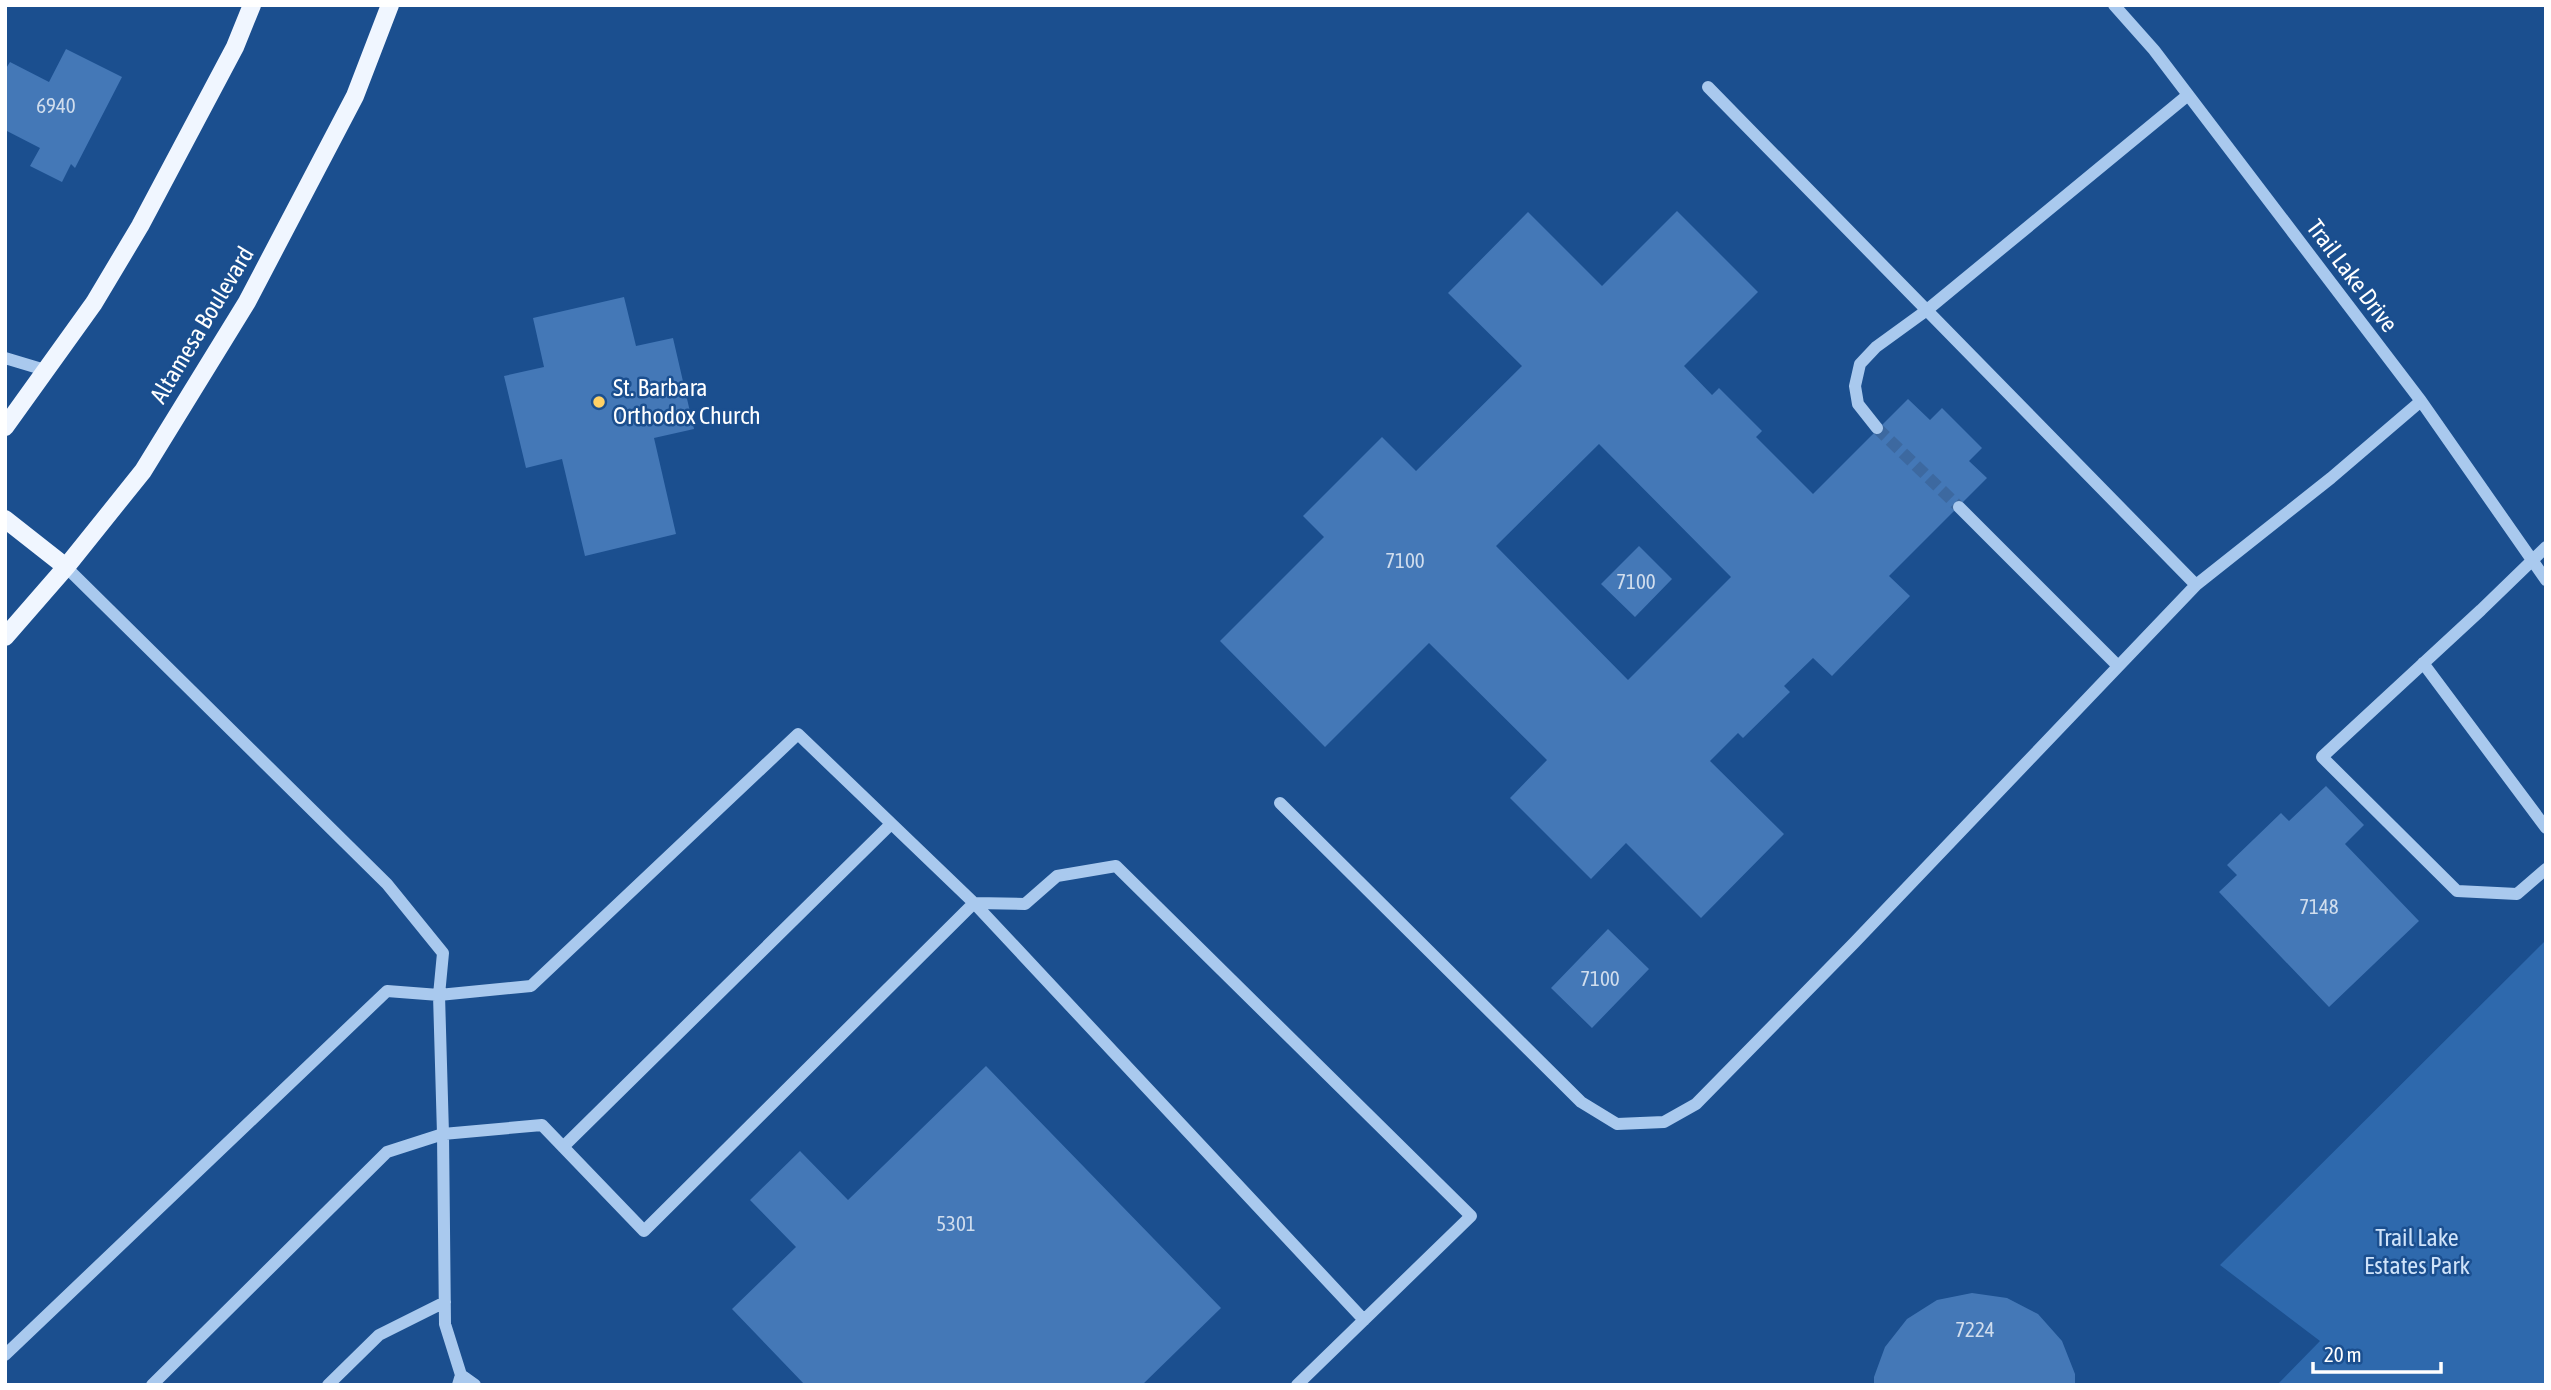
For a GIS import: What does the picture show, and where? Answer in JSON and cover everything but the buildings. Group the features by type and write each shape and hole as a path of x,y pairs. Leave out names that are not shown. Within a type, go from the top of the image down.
{"main road":[{"path":"5,427 94,303 139,226 235,47 252,5"},
{"name":"Altamesa Boulevard","path":"5,637 66,567 143,471 247,302 355,96 390,5"},
{"path":"5,519 66,567"}],"street":[{"name":"Trail Lake Drive","path":"2114,5 2154,50 2421,401 2546,580"},
{"path":"1709,87 2196,585"},
{"path":"1877,428 1858,404 1855,386 1860,364 1876,347 1927,310 2188,95"},
{"path":"5,358 45,370"},
{"path":"1280,803 1581,1102 1617,1124 1664,1122 1696,1104 2196,585 2331,478 2421,401"},
{"path":"1959,507 2118,666"},
{"path":"2546,547 2322,757 2457,891 2517,894 2546,869"},
{"path":"66,567 387,884 443,953 439,995 445,1324 460,1380 475,1385"},
{"path":"2423,663 2546,828"},
{"path":"5,1355 387,991 439,995 531,986 798,734 974,903 1364,1320"},
{"path":"563,1147 891,824"},
{"path":"152,1385 387,1152 443,1133 542,1125 644,1231 974,903 1025,904 1057,876 1116,866 1471,1216 1297,1385"},
{"path":"328,1385 379,1335 445,1302"}],"green space":[{"name":"Trail Lake Estates Park","path":"2546,940 2546,1385 2277,1385 2320,1341 2220,1265"}],"tunnel":[{"path":"1877,428 1959,507"}],"place":[{"name":"St. Barbara Orthodox Church","path":"599,402"}]}
